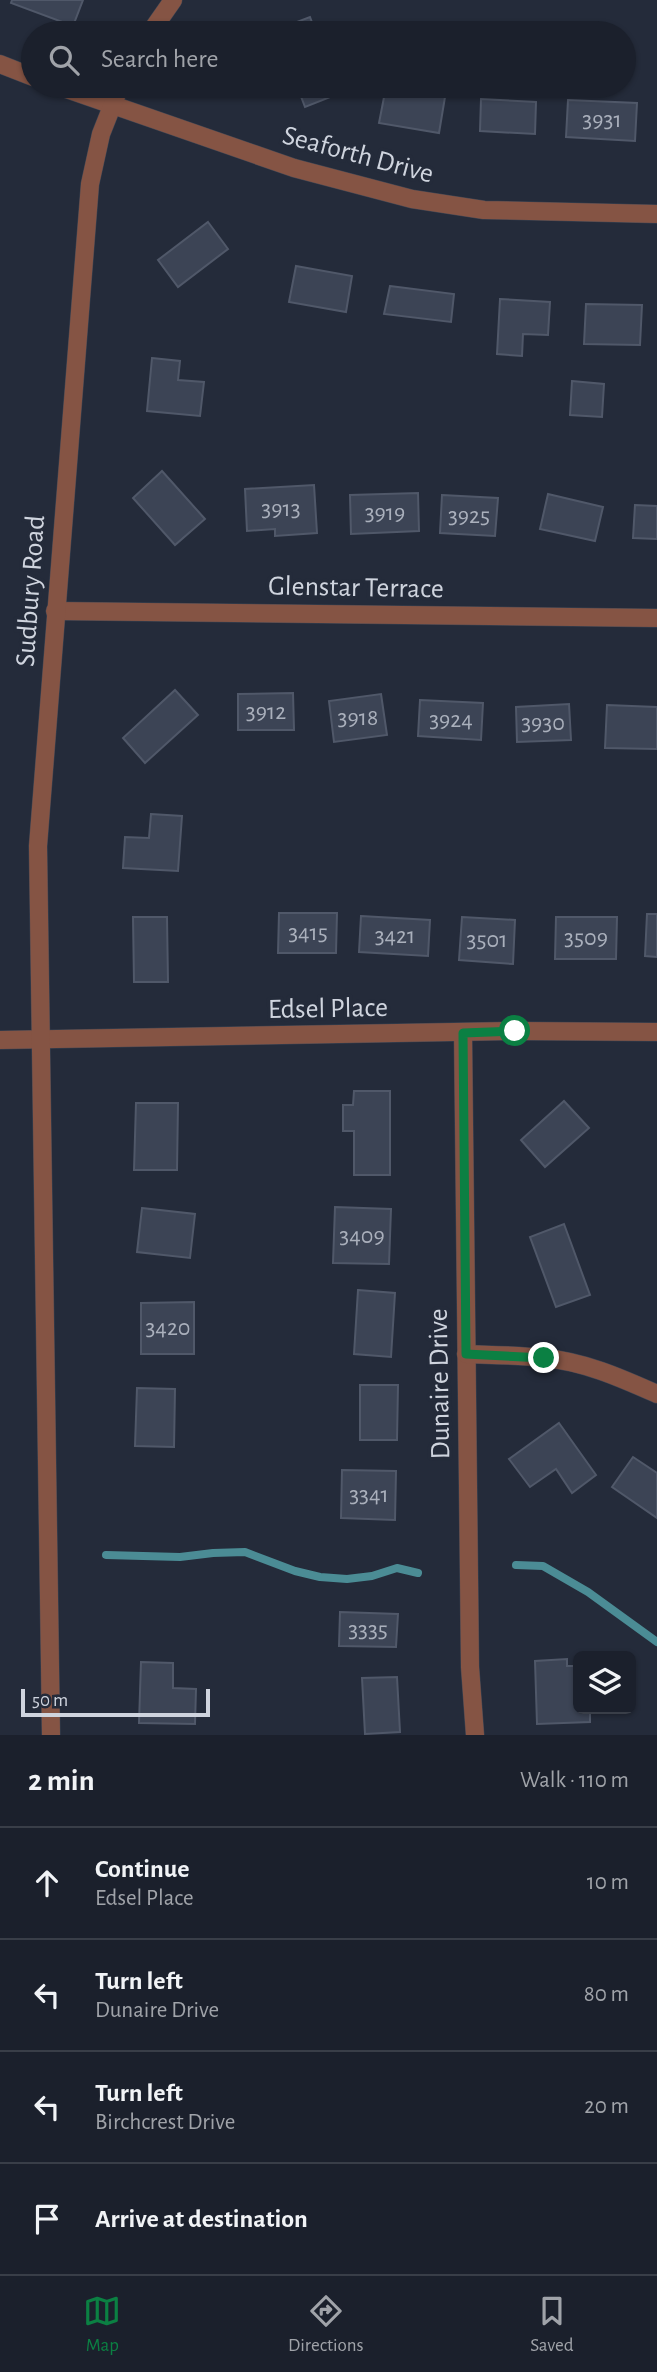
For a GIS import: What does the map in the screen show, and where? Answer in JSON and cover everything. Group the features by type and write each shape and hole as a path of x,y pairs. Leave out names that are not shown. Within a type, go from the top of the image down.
{"street":[{"path":"158,21 173,0"},
{"path":"0,64 21,72"},
{"name":"Seaforth Drive","path":"94,98 294,168 412,200 484,210 657,214"},
{"name":"Sudbury Road","path":"51,1735 38,846 90,184 101,134 115,98"},
{"name":"Glenstar Terrace","path":"55,611 657,618"},
{"name":"Edsel Place","path":"0,1040 657,1032"},
{"name":"Dunaire Drive","path":"463,1033 470,1667 475,1735"},
{"path":"466,1354 544,1358 568,1362 616,1376 657,1394"}],"building":[{"path":"12,0 83,0 75,21 60,21 11,3"},
{"path":"302,98 328,98 305,107"},
{"path":"384,98 445,98 439,133 379,123"},
{"path":"481,99 536,102 535,134 480,131"},
{"path":"568,100 637,103 635,141 566,137"},
{"path":"208,222 228,249 178,287 158,260"},
{"path":"296,266 352,276 346,312 289,302"},
{"path":"390,286 454,294 451,322 384,314"},
{"path":"500,299 550,302 548,335 523,334 522,356 497,354"},
{"path":"586,304 642,305 640,345 584,344"},
{"path":"152,358 180,361 178,380 204,382 200,416 147,411"},
{"path":"572,381 604,384 602,417 570,415"},
{"path":"162,471 205,519 175,545 133,498"},
{"path":"314,485 317,533 275,536 275,529 247,531 245,489"},
{"path":"418,493 419,531 351,534 350,495"},
{"path":"548,494 603,507 595,541 540,529"},
{"path":"442,495 498,498 495,536 440,533"},
{"path":"635,505 657,506 657,539 633,538"},
{"path":"175,690 198,715 145,763 123,738"},
{"path":"293,693 294,730 238,730 238,694"},
{"path":"381,694 387,735 334,742 329,701"},
{"path":"420,700 483,703 481,740 418,736"},
{"path":"569,704 571,740 517,742 516,707"},
{"path":"607,705 657,707 657,749 605,748"},
{"path":"151,814 182,816 178,871 123,868 125,837 149,838"},
{"path":"279,913 337,913 336,953 278,953"},
{"path":"647,914 657,914 657,957 645,956"},
{"path":"361,916 430,920 428,956 359,952"},
{"path":"133,917 167,917 168,982 134,982"},
{"path":"462,917 515,920 513,964 459,960"},
{"path":"556,917 617,917 616,959 555,959"},
{"path":"354,1091 390,1091 390,1175 354,1175 354,1131 343,1131 343,1105 353,1105"},
{"path":"564,1101 589,1128 545,1167 521,1140"},
{"path":"136,1103 178,1103 177,1170 134,1170"},
{"path":"335,1207 391,1209 389,1264 333,1263"},
{"path":"142,1208 195,1214 190,1258 137,1252"},
{"path":"564,1224 590,1295 556,1307 530,1237"},
{"path":"358,1290 395,1293 391,1357 354,1354"},
{"path":"194,1302 194,1354 141,1354 141,1303"},
{"path":"360,1385 398,1385 397,1440 360,1440"},
{"path":"137,1388 175,1389 174,1447 135,1446"},
{"path":"559,1423 596,1475 572,1493 556,1469 530,1487 509,1459"},
{"path":"633,1457 657,1473 657,1518 612,1487"},
{"path":"342,1470 396,1471 395,1520 341,1518"},
{"path":"340,1612 398,1614 396,1647 339,1646"},
{"path":"567,1659 567,1666 573,1666 573,1714 590,1714 590,1722 537,1724 535,1661"},
{"path":"141,1662 173,1663 173,1688 196,1689 195,1724 139,1723"},
{"path":"397,1677 400,1732 365,1734 362,1678"}],"waterway":[{"path":"106,1555 180,1557 245,1552 295,1571 320,1577 347,1579 372,1576 397,1568 418,1573"},
{"path":"516,1565 543,1566 588,1592 657,1642"}],"route":[{"path":"515,1031 463,1033 466,1354 544,1358"}]}
